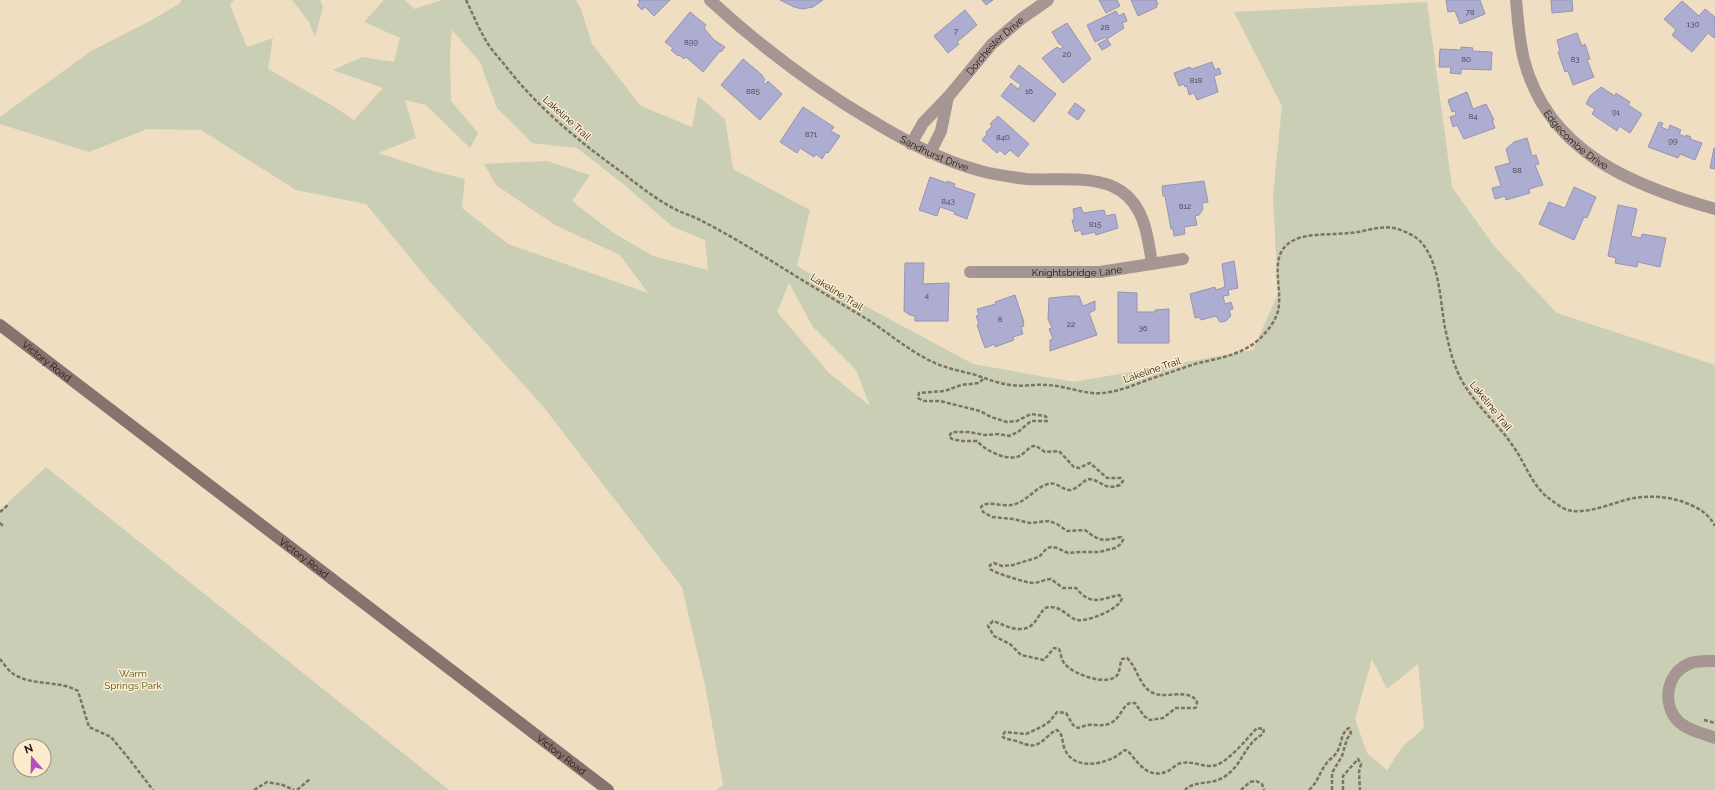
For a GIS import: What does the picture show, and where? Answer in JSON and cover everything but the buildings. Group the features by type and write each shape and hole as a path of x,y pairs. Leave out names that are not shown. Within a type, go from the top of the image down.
{"main road":[{"name":"Victory Road","path":"0,325 608,790"}],"street":[{"name":"Sandhurst Drive","path":"710,0 740,28 797,74 857,112 911,144 930,153 961,165 995,174 1026,178 1087,181 1111,186 1127,196 1138,210 1145,226 1152,264"},
{"name":"Dorchester Drive","path":"911,144 923,123 948,97 992,44 1021,19 1048,0"},
{"name":"Edgecombe Drive","path":"1516,0 1520,43 1524,62 1530,79 1547,111 1569,138 1595,160 1614,171 1666,193 1715,209"},
{"name":"Dorchester Drive","path":"930,153 941,131 948,97"},
{"name":"Knightsbridge Lane","path":"970,272 1100,272 1182,259"},
{"path":"1715,661 1698,661 1683,667 1672,679 1668,695 1671,710 1680,722 1691,730 1715,738"}],"path":[{"name":"Lakeline Trail","path":"466,0 485,41 517,82 559,124 589,149 643,189 673,208 697,219 748,247 874,324 926,359 955,371 975,375 983,379 1012,386 1044,384 1069,387 1096,393 1106,393 1127,388 1150,378 1198,364 1219,360 1242,350 1262,338 1278,310 1278,262 1281,252 1288,244 1297,238 1352,233 1391,227 1413,236 1423,244 1431,259 1437,278 1450,346 1456,368 1464,385 1474,400 1493,420 1516,449 1533,482 1546,496 1568,510 1599,508 1634,498 1666,497 1699,508 1709,515 1715,526"},
{"path":"983,379 979,383 961,385 936,393 922,392 919,393 918,398 922,401 940,401 980,411 991,417 1007,422 1017,421 1031,414 1045,416 1047,418 1046,421 1031,421 1018,432 1009,436 999,434 985,435 968,432 952,432 950,436 952,439 961,441 976,441 989,452 1010,457 1018,457 1033,446 1036,446 1045,452 1059,451 1074,467 1079,468 1090,463 1107,478 1121,478 1123,481 1120,485 1108,487 1104,486 1095,479 1089,479 1077,488 1071,490 1064,489 1056,484 1049,484 1042,487 1029,498 1014,505 982,505 981,507 983,512 992,517 1013,518 1030,523 1049,521 1057,524 1067,531 1085,530 1094,538 1101,540 1111,540 1121,537 1123,540 1121,544 1115,548 1099,552 1068,553 1052,547 1047,548 1039,557 1013,566 1002,566 994,563 990,565 990,569 994,573 1028,582 1036,583 1045,579 1051,579 1062,588 1076,588 1084,596 1091,600 1100,600 1119,595 1122,598 1119,604 1107,612 1081,620 1074,619 1062,610 1048,607 1043,610 1035,622 1028,627 1015,628 993,621 988,626 990,631 998,639 1010,644 1022,655 1041,660 1046,659 1054,648 1057,648 1064,663 1068,667 1092,679 1105,680 1114,677 1118,674 1122,659 1128,658 1139,677 1152,692 1162,695 1188,695 1193,697 1197,702 1196,707 1194,708 1176,708 1162,718 1150,720 1144,716 1134,703 1130,703 1126,705 1116,719 1109,724 1100,726 1087,725 1078,728 1073,725 1066,713 1060,711 1057,712 1050,721 1037,730 1026,734 1005,732 1002,736 1005,739 1015,740 1024,745 1033,746 1042,742 1057,730 1061,733 1066,753 1077,762 1094,763 1112,758 1125,750 1128,751 1146,770 1158,774 1180,764 1195,762 1205,766 1218,765 1238,749 1257,728 1264,729 1265,731 1263,734 1252,741 1239,764 1225,777 1210,783 1196,783 1185,790"},
{"path":"0,512 8,505"},
{"path":"0,523 3,526"},
{"path":"0,659 14,675 71,687 78,691 89,727 111,737 152,790"},
{"path":"1309,790 1317,781 1325,765 1338,752 1343,734 1349,728 1351,733 1347,739 1342,756 1332,773 1332,790"},
{"path":"1343,790 1343,776 1358,759 1361,764 1359,772 1360,790"},
{"path":"254,790 267,782 283,785 295,790 310,779"},
{"path":"1241,790 1250,782 1256,781 1262,784 1264,790"}],"green space":[{"path":"181,0 234,0 230,5 247,47 273,38 268,69 333,106 354,120 383,88 333,70 362,57 394,62 400,38 364,22 384,0 405,0 414,9 442,0 576,0 581,9 592,44 641,106 692,127 698,96 725,119 733,169 810,210 797,266 854,300 973,364 1074,382 1253,350 1278,294 1273,196 1282,106 1234,12 1427,2 1452,187 1494,246 1557,313 1715,365 1715,790 716,790 723,785 705,685 682,587 542,405 431,283 366,204 296,190 201,130 147,129 89,152 0,124 0,117 91,51 152,20 180,3","holes":["452,30 480,62 497,108 532,143 577,148 622,183 673,227 705,240 708,270 653,256 612,232 572,201 590,175 547,161 484,164 496,185 555,225 620,255 648,293 508,244 462,208 465,179 437,172 378,153 416,138 405,100 426,105 470,148 478,133 451,101 450,53","789,283 813,327 856,370 870,406 829,373 777,312","1372,659 1387,689 1418,664 1424,728 1403,746 1387,770 1367,753 1355,719"]},
{"path":"292,0 320,0 323,7 315,37 309,22"},
{"name":"Warm Springs Park","path":"46,467 449,790 0,790 0,510"}]}
